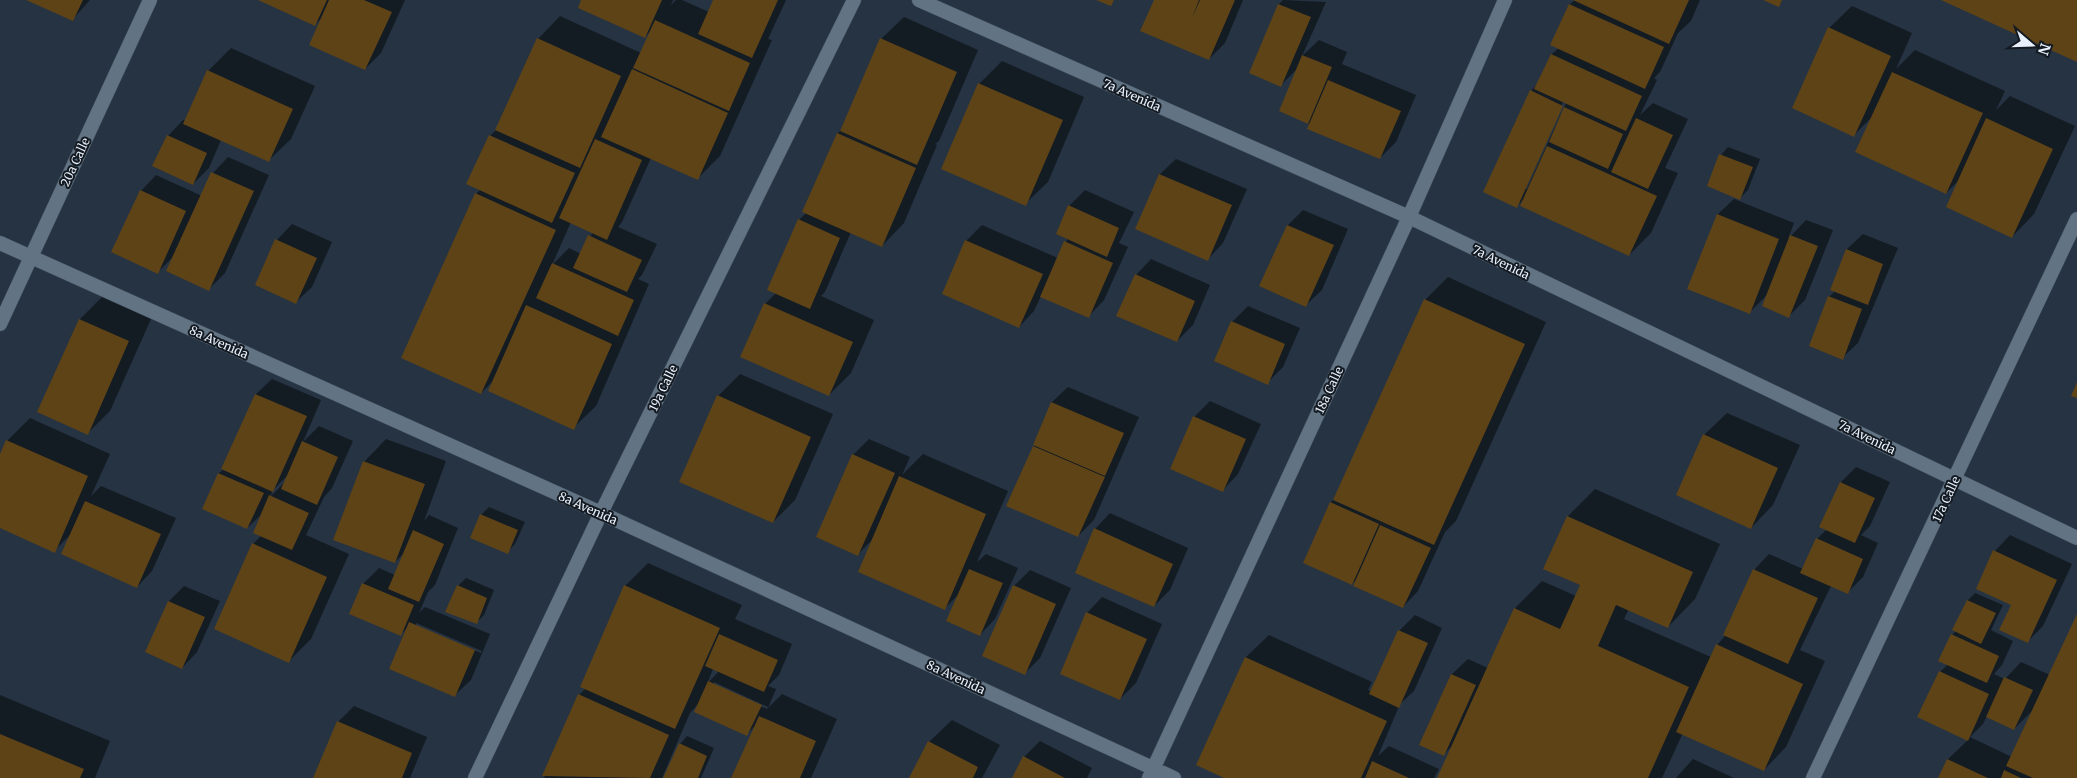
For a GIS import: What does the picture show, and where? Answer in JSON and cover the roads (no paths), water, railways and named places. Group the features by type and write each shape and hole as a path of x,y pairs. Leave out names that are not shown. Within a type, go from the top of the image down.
{"street":[{"name":"20a Calle","path":"0,324 150,0"},
{"name":"19a Calle","path":"475,778 601,514 854,0"},
{"name":"7a Avenida","path":"919,0 1409,218 2077,538"},
{"name":"18a Calle","path":"1152,773 1409,218 1506,0"},
{"name":"17a Calle","path":"1814,778 2077,219"},
{"name":"8a Avenida","path":"0,243 601,514 1152,773 1174,778"}]}
